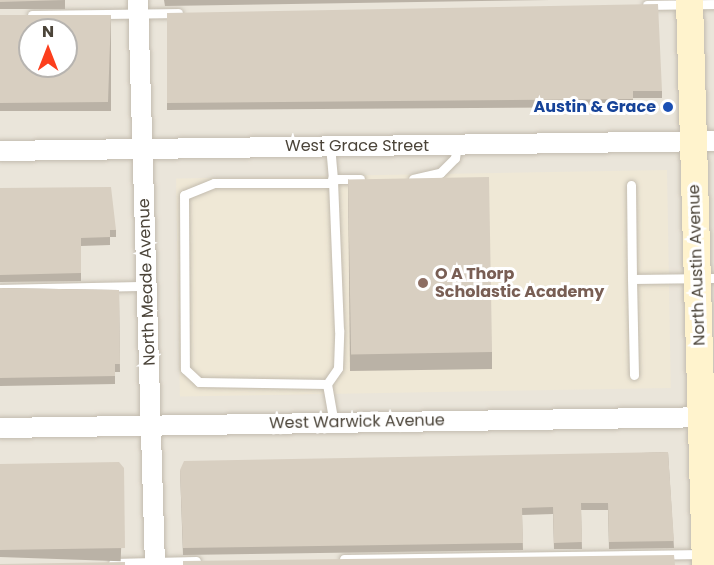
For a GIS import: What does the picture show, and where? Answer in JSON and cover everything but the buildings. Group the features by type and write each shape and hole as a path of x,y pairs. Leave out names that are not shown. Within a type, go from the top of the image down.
{"street":[{"name":"North Austin Avenue","path":"697,3 704,141 708,557"},
{"name":"North Meade Avenue","path":"139,7 155,563"},
{"name":"West Grace Street","path":"0,151 704,141"},
{"name":"West Warwick Avenue","path":"0,428 707,417"}],"lane":[{"path":"639,5 697,3"},
{"path":"23,15 139,7 186,13"},
{"path":"396,179 440,173 454,158 457,145"},
{"path":"330,146 339,330 338,368 327,384 334,422"},
{"path":"327,384 212,387 190,376 184,350 180,209 184,195 200,185 375,179"},
{"path":"631,185 634,375"},
{"path":"632,279 705,278"},
{"path":"0,289 147,286"},
{"path":"333,559 708,557"},
{"path":"95,563 214,561"}],"shaded area":[{"path":"0,0 714,0 714,565 0,565"},
{"name":"O A Thorp Scholastic Academy","path":"667,170 671,388 180,397 176,179"}],"place":[{"name":"Austin & Grace","path":"668,107"},
{"name":"O A Thorp Scholastic Academy","path":"423,283"}]}
